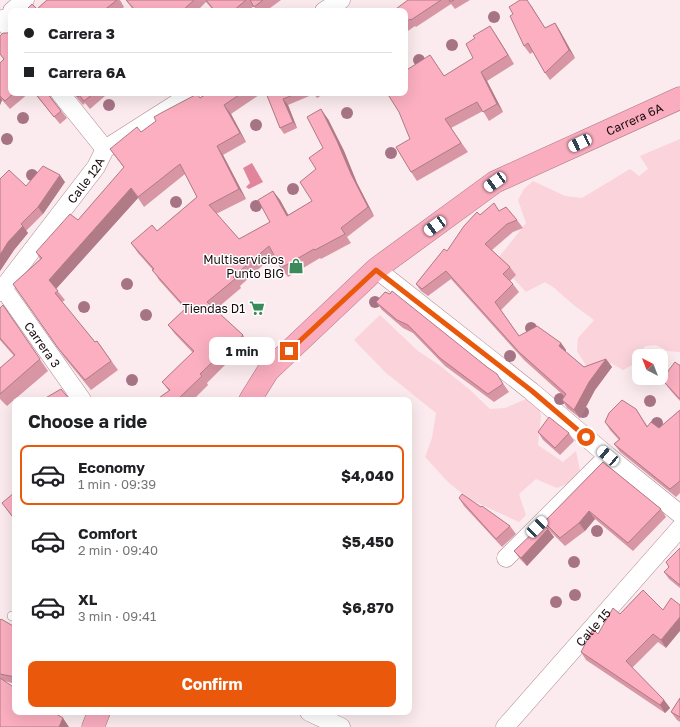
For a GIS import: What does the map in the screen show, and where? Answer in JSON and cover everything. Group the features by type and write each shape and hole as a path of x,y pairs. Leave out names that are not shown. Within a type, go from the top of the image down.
{"highway":[{"name":"Carrera 6A","path":"252,397 268,372 376,270 495,182 680,98"},
{"path":"93,727 98,715"}],"street":[{"path":"17,8 25,0"},
{"path":"329,8 341,0"},
{"path":"62,96 105,149"},
{"name":"Calle 12A","path":"2,290 96,167 105,149 189,96"},
{"path":"376,270 532,391 608,456 680,514"},
{"name":"Carrera 3","path":"2,290 80,397"},
{"path":"506,558 608,456"},
{"name":"Calle 15","path":"505,727 680,528"},
{"path":"315,715 341,727"}],"shaded area":[{"path":"680,139 680,352 668,351 668,349 663,349 656,345 645,346 643,349 632,349 632,365 623,370 611,363 590,372 577,351 578,338 594,320 545,282 526,292 512,277 499,257 526,223 518,200 524,189 533,181 565,196 582,198 630,169 639,176 648,169 640,156"},
{"path":"252,163 263,182 249,189 246,187 250,183 243,168"},
{"path":"380,315 418,351 439,365 469,389 490,409 505,408 531,397 539,406 541,416 538,445 563,462 576,451 580,471 571,482 557,488 536,479 519,494 526,515 519,522 469,499 448,482 425,457 432,438 436,413 385,372 354,340"}],"building":[{"path":"47,0 117,0 107,8 38,8"},
{"path":"126,0 194,0 185,8 133,8"},
{"path":"206,0 246,0 237,8 213,8"},
{"path":"250,0 263,0 254,7"},
{"path":"408,0 441,0 408,21 408,8 397,8"},
{"path":"520,0 527,0 545,28 555,23 569,50 545,73 528,43 524,46 510,16 513,14 509,7"},
{"path":"32,4 36,8 28,8"},
{"path":"490,26 508,55 481,72 497,104 483,112 477,102 445,119 461,143 411,172 396,147 410,139 399,112 389,96 408,96 408,69 430,55 444,76 473,58 466,44 475,38 473,36"},
{"path":"3,33 7,33 8,96 11,96 5,101 0,96 0,63 4,59 0,54 0,36"},
{"path":"37,96 49,96 61,111 54,117"},
{"path":"80,96 90,96 84,101"},
{"path":"193,96 198,96 200,98 203,96 238,96 224,105 240,133 217,146 239,189 209,205 239,239 270,222 258,200 273,191 287,216 312,201 300,182 316,169 309,158 323,148 307,117 321,109 368,207 341,228 345,234 315,250 314,249 281,268 269,246 233,277 235,279 207,302 243,335 232,347 230,345 200,374 202,376 180,397 160,397 170,390 162,382 194,351 168,325 186,308 152,270 154,269 131,243 152,225 157,231 197,197 180,164 138,197 131,188 49,280 58,291 55,293 95,342 97,341 111,361 85,380 58,348 13,284 42,258 36,252 70,214 78,220 124,167 110,149 137,127 141,132 156,121 154,117 161,113"},
{"path":"267,96 290,96 283,99 293,122 280,128"},
{"path":"43,166 60,175 38,207 21,224 23,226 8,242 0,255 0,179 9,170 26,186"},
{"path":"494,203 499,211 506,207 517,220 507,224 485,244 510,267 503,274 513,284 495,302 519,336 537,326 561,343 559,346 584,367 606,359 589,382 574,410 562,400 566,394 519,352 446,271 422,289 416,284 444,249 447,251 464,226 477,212 480,215"},
{"path":"392,291 497,374 503,384 488,394 440,358 408,325 397,320 376,302 385,292 390,294"},
{"path":"3,305 40,359 0,394 0,368 15,355 0,338 0,308"},
{"path":"675,362 680,365 680,399 667,385 668,371"},
{"path":"61,389 68,397 47,397"},
{"path":"622,400 636,409 647,427 651,422 659,428 680,410 680,481 670,489 614,444 620,439 605,422 609,413"},
{"path":"549,417 569,433 555,448 538,432"},
{"path":"603,462 661,509 628,543 589,511 579,523 560,538 544,522"},
{"path":"462,494 510,526 496,539 459,498"},
{"path":"12,495 12,516 2,503"},
{"path":"542,524 548,529 521,558 514,551"},
{"path":"680,548 680,585 664,572 669,567 666,562"},
{"path":"643,590 663,610 671,598 680,605 680,617 661,640 653,634 626,661 664,700 660,705 581,652 593,629 598,634 613,608 620,614"},
{"path":"1,619 12,625 12,676 0,674"},
{"path":"0,678 12,686 12,715 58,715 63,718 59,727 0,727"},
{"path":"680,698 680,717 671,712"}],"place":[{"name":"Multiservicios Punto BIG","path":"296,266"},
{"name":"Tiendas D1","path":"257,308"}],"route":[{"path":"289,351 376,270 532,391 586,437"}]}
